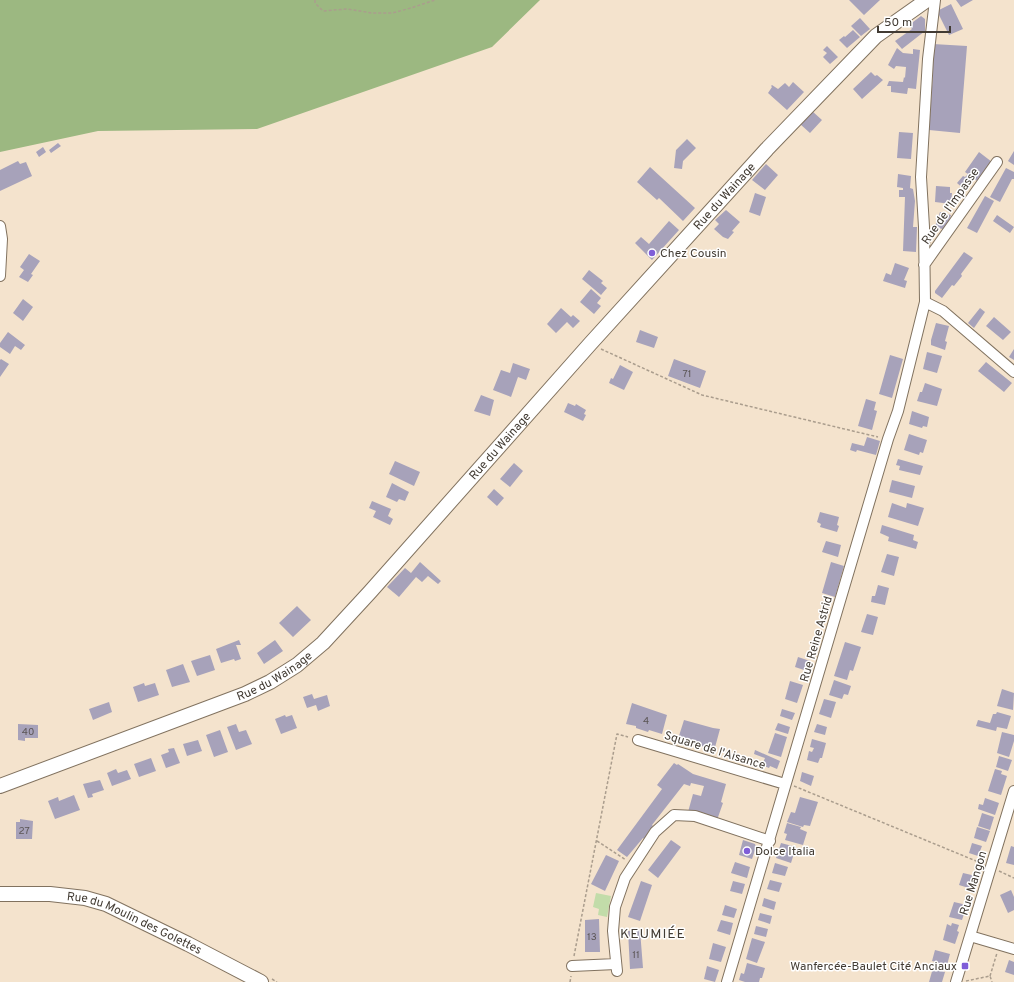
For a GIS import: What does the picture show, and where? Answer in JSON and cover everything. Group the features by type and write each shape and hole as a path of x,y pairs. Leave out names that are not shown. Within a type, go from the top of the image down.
{"main road":[{"name":"Rue du Wainage","path":"0,786 245,694 270,682 297,665 322,643 370,592 590,344 767,150 876,36 928,0"},
{"name":"Rue du Moulin des Golettes","path":"0,894 50,894 85,898 106,904 261,982"}],"street":[{"name":"Rue Reine Astrid","path":"727,982 770,840 789,785 888,439 898,411 924,302 924,227 921,177 928,59 935,0"},
{"name":"Rue de l'Impasse","path":"924,265 997,162"},
{"path":"0,226 2,239 0,276"},
{"path":"924,302 943,311 1014,372"},
{"name":"Square de l'Aisance","path":"638,740 789,785"},
{"name":"Rue Mangon","path":"961,981 970,936 1014,791"},
{"path":"572,966 616,968 613,931 615,907 625,878 655,832 674,815 695,816 770,840"},
{"path":"970,936 1014,948"}],"path":[{"path":"315,0 315,3 323,12 347,9 372,13 392,13 435,0"},
{"path":"590,344 702,395 888,439"},
{"path":"570,982 575,945 618,734 638,740"},
{"path":"789,785 991,867 1014,878"},
{"path":"597,841 633,865"},
{"path":"992,982 990,976 999,944"},
{"path":"961,981 990,976"}],"green space":[{"path":"0,0 540,0 492,47 257,129 98,131 0,152"},
{"path":"596,893 611,896 607,917 598,915 599,909 593,907"}],"building":[{"path":"849,0 880,0 864,15"},
{"path":"956,0 973,0 961,7"},
{"path":"951,4 963,29 949,35 937,11"},
{"path":"921,16 925,19 925,31 902,49 895,41 912,29 909,25"},
{"path":"860,18 870,29 861,36 851,26"},
{"path":"853,30 860,37 847,48 839,40"},
{"path":"933,44 967,46 960,133 929,130 933,73 931,73"},
{"path":"827,46 838,57 830,64 823,57 827,53 823,50"},
{"path":"897,48 903,53 913,54 913,49 920,50 916,89 908,88 907,94 891,92 891,86 887,86 889,81 903,82 904,77 905,78 906,67 896,66 894,69 888,65"},
{"path":"871,72 883,80 862,99 853,89"},
{"path":"793,82 804,92 787,110 768,93 772,85 778,89 785,83 789,87"},
{"path":"812,111 822,120 810,133 800,124"},
{"path":"899,132 913,133 911,159 897,158"},
{"path":"687,139 696,148 683,161 682,169 674,168 676,150"},
{"path":"58,143 61,146 51,153 49,150"},
{"path":"43,147 46,152 39,157 36,152"},
{"path":"1014,151 1014,165 1008,161"},
{"path":"979,152 992,162 977,181 972,177 969,181 971,182 965,190 957,183 963,176 965,177 968,174 965,172"},
{"path":"18,161 20,164 26,162 32,176 0,191 0,170"},
{"path":"766,164 778,175 765,190 752,180"},
{"path":"650,167 695,208 683,221 659,198 657,200 637,182"},
{"path":"1006,168 1014,172 1014,179 1012,179 1000,202 990,197"},
{"path":"898,174 911,176 910,188 913,189 915,201 913,227 917,227 916,252 903,251 905,197 899,197 899,190 903,190 903,188 897,187"},
{"path":"936,186 950,187 950,193 952,193 951,204 935,202"},
{"path":"755,193 766,197 760,216 749,212"},
{"path":"985,196 994,201 977,233 967,228"},
{"path":"726,210 740,222 732,231 734,232 728,239 723,237 714,229 719,224 715,220"},
{"path":"940,212 951,215 946,230 935,227"},
{"path":"997,215 1014,227 1010,233 993,221"},
{"path":"669,221 679,230 652,260 635,243 641,237 649,244"},
{"path":"964,252 973,258 961,274 962,276 954,286 952,285 942,298 935,293 935,291"},
{"path":"29,254 40,261 31,274 33,275 28,282 19,277 24,270 20,267"},
{"path":"895,263 909,268 904,280 907,281 905,288 883,281 886,273 891,275"},
{"path":"589,270 603,281 601,283 607,288 601,295 582,279"},
{"path":"591,289 601,298 597,303 601,306 594,314 580,302"},
{"path":"23,299 33,307 23,321 13,313"},
{"path":"561,308 571,317 573,315 580,321 573,328 567,322 556,333 547,324"},
{"path":"980,308 985,312 974,328 968,323"},
{"path":"994,317 1011,332 1003,340 986,326"},
{"path":"936,323 949,326 945,341 947,342 945,350 931,345"},
{"path":"640,330 658,337 654,348 636,342"},
{"path":"8,332 25,345 21,350 15,346 10,354 0,347 0,343"},
{"path":"1014,349 1014,360 1009,357"},
{"path":"927,352 942,356 937,373 923,369"},
{"path":"890,355 903,359 892,398 879,394"},
{"path":"1,359 9,364 0,377 0,360"},
{"path":"674,359 706,371 700,388 668,376"},
{"path":"986,362 1012,383 1004,392 978,371"},
{"path":"513,363 530,369 526,380 518,377 511,397 493,390 501,370 510,373"},
{"path":"620,365 633,372 624,390 609,383 611,378 613,379"},
{"path":"925,383 942,389 937,406 917,401"},
{"path":"481,395 494,400 490,416 474,411"},
{"path":"866,399 876,402 874,410 877,411 872,430 858,426"},
{"path":"568,403 575,406 576,404 586,410 584,414 586,415 583,421 564,412"},
{"path":"912,411 929,417 927,427 923,426 922,428 909,424"},
{"path":"909,434 927,440 923,453 920,452 919,455 904,450"},
{"path":"867,437 880,441 876,455 857,450 856,452 850,450 852,443 864,446"},
{"path":"898,459 923,466 920,475 899,470 900,466 896,465"},
{"path":"395,461 420,472 414,486 389,474"},
{"path":"514,463 523,471 510,487 500,479"},
{"path":"892,480 915,486 912,498 889,492"},
{"path":"392,483 409,492 405,501 399,499 397,502 386,497"},
{"path":"494,489 504,498 497,506 487,497"},
{"path":"372,501 391,509 388,516 393,519 390,525 373,517 376,511 369,508"},
{"path":"892,503 906,508 907,503 924,508 918,526 888,517"},
{"path":"820,512 839,517 837,532 820,527 821,524 817,522"},
{"path":"882,525 914,535 913,540 918,542 916,549 888,541 889,537 880,533"},
{"path":"826,541 841,545 838,557 822,552"},
{"path":"887,554 899,557 894,576 881,572"},
{"path":"420,562 441,581 438,584 428,576 422,582 416,577 399,597 387,587 405,568 411,573"},
{"path":"831,562 844,566 835,597 822,593"},
{"path":"878,585 889,588 885,605 871,602 872,596 875,596"},
{"path":"297,606 311,620 293,637 279,623"},
{"path":"867,614 878,617 873,635 861,632"},
{"path":"239,640 241,645 236,645 241,659 235,661 234,659 221,663 216,649"},
{"path":"275,640 283,651 264,664 257,653"},
{"path":"845,642 861,647 853,671 850,670 847,680 834,676"},
{"path":"210,655 215,670 197,676 191,661"},
{"path":"798,657 810,661 807,671 795,667"},
{"path":"183,664 190,682 172,687 166,670"},
{"path":"834,680 851,686 848,695 844,694 842,699 829,695"},
{"path":"790,681 803,685 797,703 785,699"},
{"path":"144,683 145,686 155,683 159,695 138,702 133,687"},
{"path":"1002,689 1014,693 1013,710 997,706"},
{"path":"312,694 314,699 327,695 330,706 318,711 316,705 307,708 303,697"},
{"path":"824,699 836,702 831,718 819,714"},
{"path":"109,702 112,712 93,720 89,709"},
{"path":"632,703 667,715 662,734 649,730 648,732 636,728 636,726 626,724"},
{"path":"782,709 795,713 792,720 780,716"},
{"path":"997,712 1011,716 1007,729 997,727 996,731 976,726 978,720 990,723 993,714 996,714"},
{"path":"285,715 286,717 292,715 297,728 281,734 275,719"},
{"path":"684,720 720,729 714,751 678,739"},
{"path":"778,723 790,727 788,734 775,730"},
{"path":"18,724 38,725 38,738 25,738 25,741 18,740"},
{"path":"236,724 239,732 246,730 252,744 236,750 227,727"},
{"path":"817,724 827,727 825,735 814,732"},
{"path":"220,730 228,752 214,757 206,735"},
{"path":"1002,732 1014,735 1014,741 1009,757 997,753"},
{"path":"775,733 787,737 781,757 768,753"},
{"path":"812,739 826,743 822,758 820,758 818,763 807,760 809,751 812,752 814,748 810,747"},
{"path":"198,740 202,751 187,756 183,744"},
{"path":"174,748 180,763 166,768 161,755 169,752 168,749"},
{"path":"755,750 780,761 777,769 762,765 765,758 754,754"},
{"path":"999,756 1012,760 1008,771 996,767"},
{"path":"151,758 156,771 139,777 134,764"},
{"path":"674,763 693,774 726,784 721,802 723,803 717,820 688,812 693,794 701,796 704,786 691,783 690,786 684,784 652,825 653,826 644,839 643,838 627,857 617,850 662,789 657,785"},
{"path":"116,769 118,773 127,770 131,779 112,786 107,773"},
{"path":"995,769 1002,771 1001,774 1007,776 1001,795 988,791"},
{"path":"802,772 814,776 811,786 800,781"},
{"path":"100,780 104,790 92,794 93,797 88,798 83,784"},
{"path":"74,795 80,810 55,819 48,801 58,797 59,801"},
{"path":"800,797 818,802 810,826 804,825 803,827 787,822 791,812 795,813"},
{"path":"985,798 999,803 995,815 978,809 979,804 983,805"},
{"path":"982,813 994,817 990,830 978,826"},
{"path":"20,819 33,821 32,839 16,839 16,822 20,822"},
{"path":"787,823 801,827 800,829 807,832 803,845 785,840 787,834 784,833"},
{"path":"977,827 990,831 986,842 974,838"},
{"path":"671,840 681,847 658,878 648,870"},
{"name":"Dolce Italia","path":"743,840 755,844 756,847 752,859 739,855"},
{"path":"781,843 796,847 791,863 776,858"},
{"path":"972,843 982,846 978,856 969,853"},
{"path":"1011,846 1014,847 1014,865 1006,863"},
{"path":"606,855 619,861 605,891 591,884"},
{"path":"735,862 750,867 747,878 731,873"},
{"path":"775,863 788,867 785,876 772,873"},
{"path":"963,873 976,876 972,889 959,885"},
{"path":"770,880 782,883 779,892 767,889"},
{"path":"641,881 652,885 640,921 628,917"},
{"path":"733,881 745,884 742,894 730,891"},
{"path":"1011,890 1014,897 1014,910 1008,913 1000,895"},
{"path":"764,898 776,902 774,910 762,906"},
{"path":"954,902 967,905 962,920 949,917"},
{"path":"725,905 737,909 734,918 722,915"},
{"path":"760,913 772,916 770,924 758,920"},
{"path":"599,919 600,952 585,952 585,920"},
{"path":"721,920 733,923 730,935 717,931"},
{"path":"952,923 959,925 957,931 959,932 955,944 943,940 947,924 951,926"},
{"path":"756,926 768,929 766,937 754,934"},
{"path":"640,930 643,968 630,969 628,931"},
{"path":"752,938 765,942 757,963 746,959"},
{"path":"713,943 726,947 721,962 709,959"},
{"path":"935,950 950,954 947,965 932,961"},
{"path":"1009,960 1014,962 1014,975 1005,972"},
{"path":"747,963 765,968 759,982 745,982 739,980 741,973 744,974"},
{"path":"707,966 719,970 715,982 704,979"},
{"path":"933,968 945,972 942,982 929,982"}],"place":[{"name":"Chez Cousin","path":"652,253"},
{"name":"Dolce Italia","path":"747,851"},
{"name":"Wanfercée-Baulet Cité Anciaux","path":"965,966"}],"district":[{"name":"KEUMIÉE","path":"653,933"}]}
